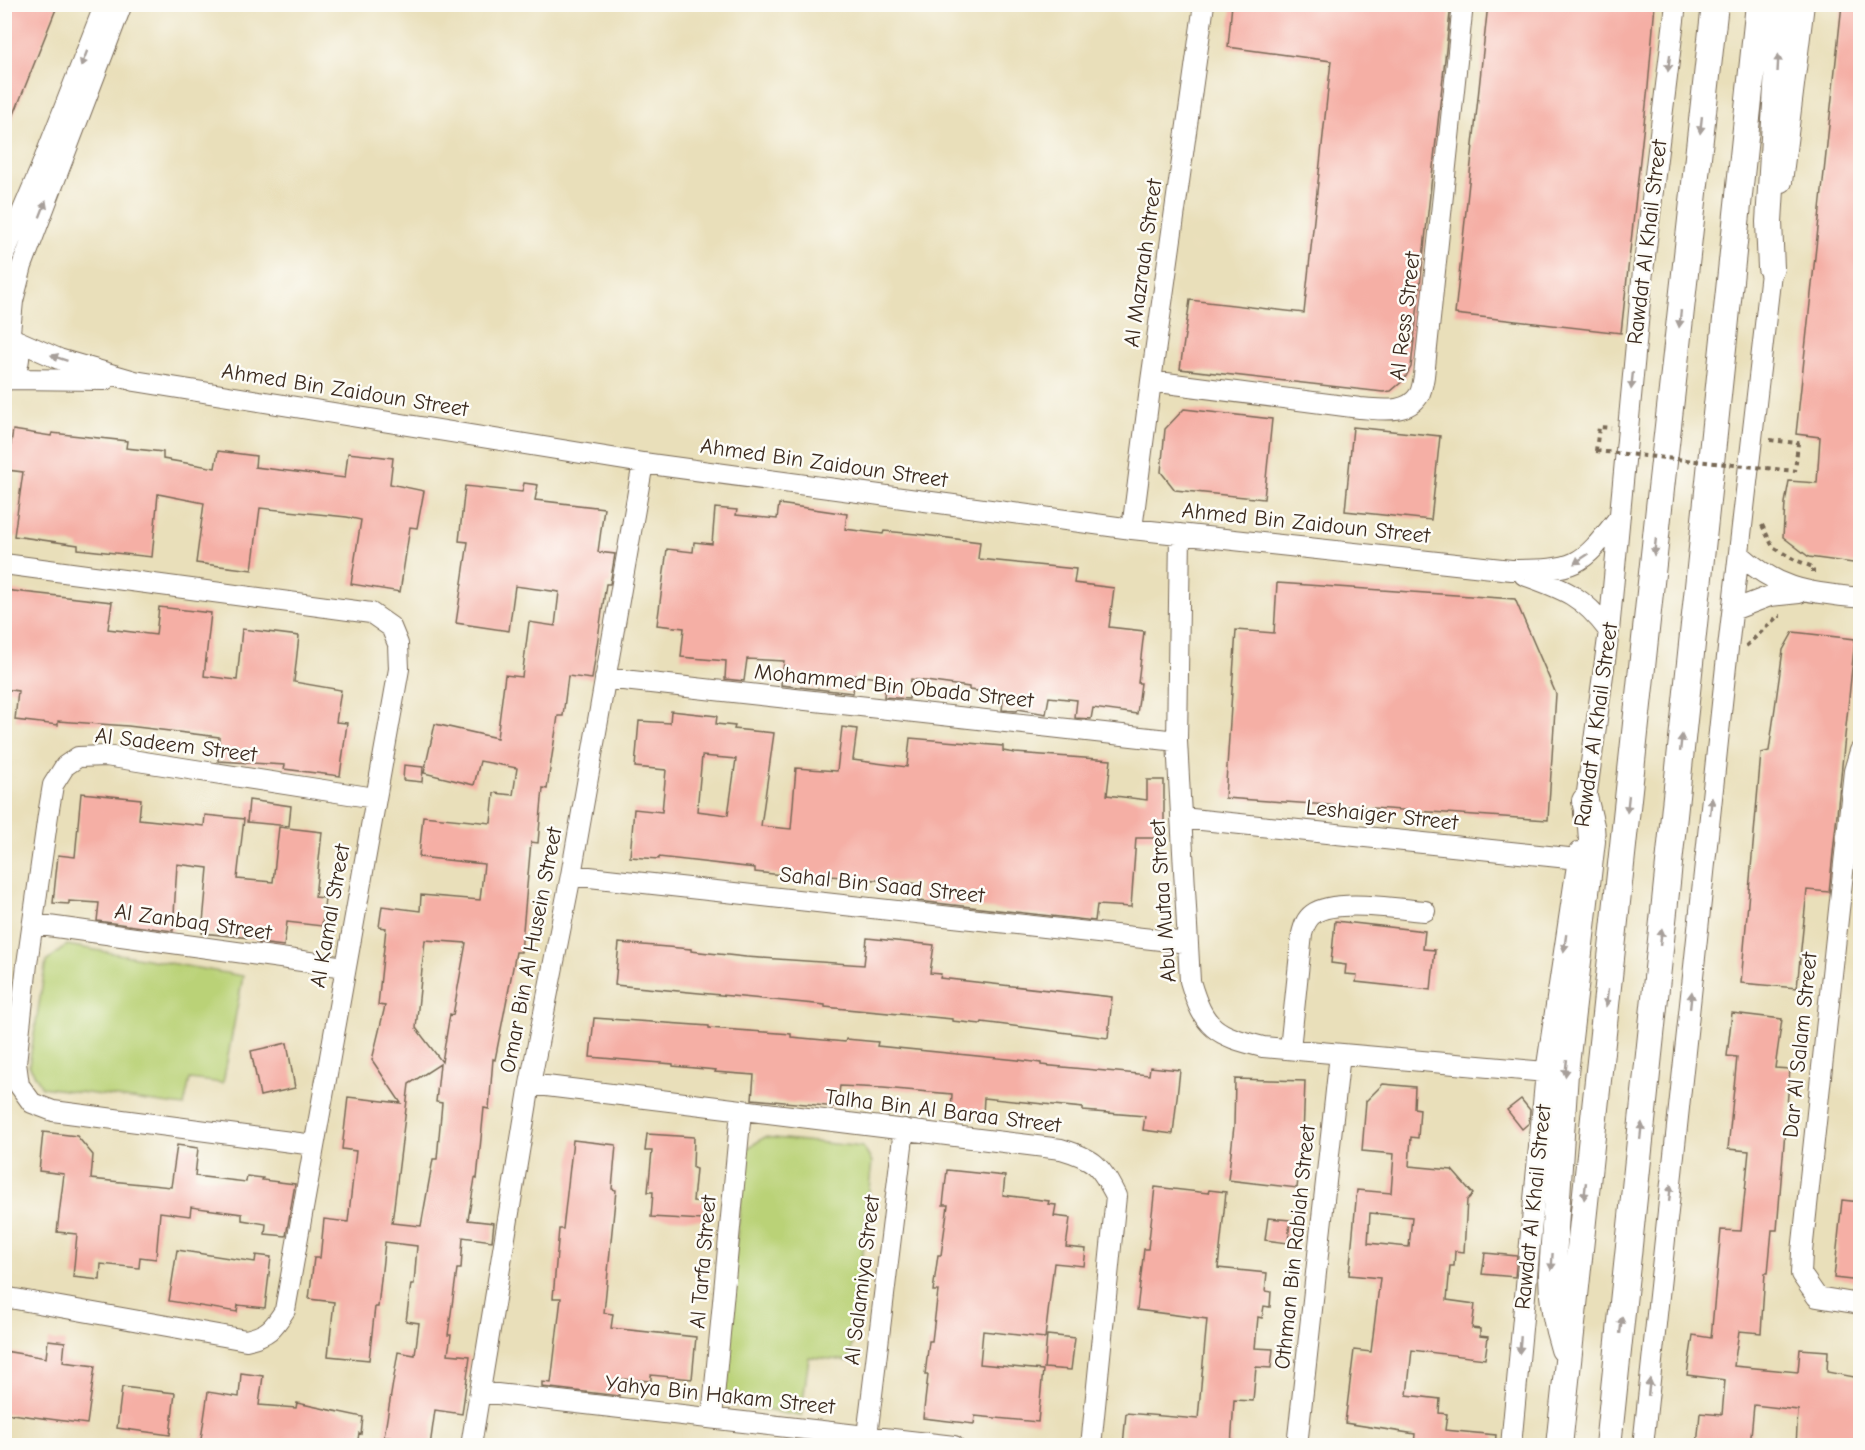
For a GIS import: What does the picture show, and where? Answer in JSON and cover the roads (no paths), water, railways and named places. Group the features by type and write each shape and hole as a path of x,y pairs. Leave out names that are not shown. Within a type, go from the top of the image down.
{"main road":[{"name":"Rawdat Al Khail Street","path":"1559,1446 1715,4"},
{"path":"1608,1446 1759,4"},
{"path":"1771,268 1769,222 1782,4"},
{"path":"1568,1359 1555,1320 1551,1274 1565,1073 1592,841 1586,801"}],"street":[{"path":"4,255 105,4"},
{"path":"7,380 16,370 19,360 19,350 10,333 13,264 122,4"},
{"name":"Al Mazraah Street","path":"1132,529 1150,381 1204,4"},
{"name":"Al Ress Street","path":"1150,381 1372,409 1395,410 1410,404 1420,395 1424,376 1463,4"},
{"name":"Rawdat Al Khail Street","path":"1511,1446 1546,1072 1609,631 1642,280 1676,4"},
{"path":"1642,1446 1726,666 1771,268 1804,4"},
{"name":"Ahmed Bin Zaidoun Street","path":"10,333 59,359 135,381 643,463 1132,529 1511,570 1556,569 1576,563 1588,555 1620,516"},
{"name":"Ahmed Bin Zaidoun Street","path":"7,380 135,381"},
{"name":"Omar Bin Al Husein Street","path":"471,1446 530,1084 571,875 643,463"},
{"name":"Abu Mutaa Street","path":"1180,534 1177,741 1190,981 1198,1008 1210,1026 1234,1040 1263,1047 1546,1072"},
{"path":"1739,554 1754,568 1790,587 1810,592 1860,598"},
{"name":"Al Kamal Street","path":"4,564 371,613 391,627 398,644 399,669 285,1310 274,1327 263,1336 246,1340 4,1297"},
{"name":"Ahmed Bin Zaidoun Street","path":"1511,570 1556,586 1577,598 1594,611 1609,631"},
{"path":"1733,610 1770,596 1810,592"},
{"name":"Mohammed Bin Obada Street","path":"605,678 1177,741"},
{"name":"Dar Al Salam Street","path":"1860,751 1854,771 1853,852 1801,1274 1817,1297 1860,1304"},
{"name":"Al Sadeem Street","path":"314,1145 53,1111 32,1103 19,1085 16,1063 27,964 53,785 65,766 78,758 106,756 375,798"},
{"name":"Leshaiger Street","path":"1182,818 1578,859"},
{"name":"Sahal Bin Saad Street","path":"571,875 1188,943"},
{"path":"1290,1049 1302,934 1305,923 1312,914 1324,908 1344,905 1425,911"},
{"name":"Al Zanbaq Street","path":"34,924 345,967"},
{"name":"Othman Bin Rabiah Street","path":"1297,1446 1340,1054"},
{"name":"Talha Bin Al Baraa Street","path":"530,1084 1061,1149 1083,1155 1099,1167 1116,1196 1091,1446"},
{"name":"Al Tarfa Street","path":"712,1418 741,1111"},
{"name":"Al Salamiya Street","path":"867,1436 904,1129"},
{"name":"Yahya Bin Hakam Street","path":"480,1392 954,1446"}]}
